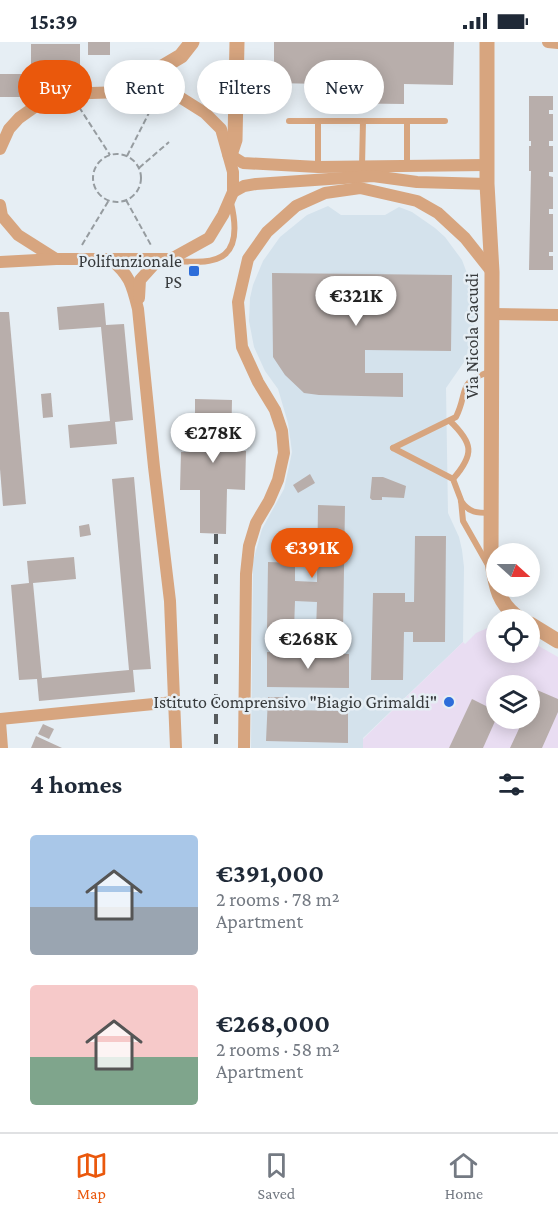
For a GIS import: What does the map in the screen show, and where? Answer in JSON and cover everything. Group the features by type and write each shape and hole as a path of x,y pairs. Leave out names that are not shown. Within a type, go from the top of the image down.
{"street":[{"path":"174,60 181,56 192,42"},
{"path":"237,42 237,60"},
{"name":"Via Nicola Cacudi","path":"487,42 486,165 492,272 491,543"},
{"path":"548,42 558,43"},
{"path":"0,150 4,128 43,101 62,94 104,93"},
{"path":"0,262 110,259 157,255 171,260 209,238 224,215 232,196 233,172 230,154 221,129 205,113 185,100"},
{"path":"230,154 235,140 235,114"},
{"path":"230,154 243,163 318,167 486,165"},
{"path":"232,196 244,186 256,184 373,176 417,182 487,184"},
{"path":"244,748 246,574 249,546 256,522 278,480 284,453 282,431 275,410 258,382 242,347 238,302 248,259 267,232 296,206 325,193 360,188 417,201 438,213 465,238 492,272"},
{"path":"0,205 2,216 18,235 56,260"},
{"path":"138,309 140,280 157,255"},
{"path":"110,259 123,269 132,284 138,309 170,601 176,748"},
{"path":"492,314 558,315"},
{"name":"Via Nicola Cacudi","path":"500,597 509,609"},
{"path":"540,630 558,641"},
{"path":"2,748 0,720 174,702"}],"lane":[{"path":"289,121 445,121"},
{"path":"318,121 318,167"},
{"path":"362,167 363,121"},
{"path":"407,121 407,166"},
{"path":"171,260 196,263 211,261 220,258 228,251 234,239 232,196"},
{"path":"491,513 475,513 466,508 453,479 393,448 456,417 465,387 471,380 492,371"},
{"path":"450,421 466,440 469,449 468,458 453,479"},
{"path":"461,500 463,521 486,562"}],"path":[{"path":"83,114 110,155"},
{"path":"127,156 148,114"},
{"path":"139,168 169,142"},
{"path":"110,155 127,156 139,168 141,176 138,190 126,200 109,200 98,191 94,177 98,164 110,155"},
{"path":"80,248 109,200"},
{"path":"126,200 157,255"}],"shaded area":[{"path":"328,206 341,215 385,215 399,207 412,212 445,237 462,260 471,284 475,319 472,341 464,362 446,388 448,513 459,537 464,567 463,642 363,738 363,748 251,748 253,561 262,529 284,489 292,452 288,423 278,389 265,371 254,347 249,321 250,298 263,261 280,237 307,215"},
{"name":"Istituto Comprensivo \"Biagio Grimaldi\"","path":"486,629 486,663 540,663 540,647 558,657 558,748 363,748 363,739 463,642 465,644 476,633"}],"building":[{"path":"88,42 110,42 110,55 88,55"},
{"path":"274,42 454,42 453,85 404,84 404,104 384,104 384,60 304,60 304,84 292,83 292,60 274,60"},
{"path":"31,44 80,44 80,60 31,60"},
{"path":"0,74 18,74 18,97 0,97"},
{"path":"529,96 553,96 553,110 549,110 549,114 553,114 553,141 549,141 549,146 553,146 553,172 549,172 549,176 553,177 553,209 549,209 549,214 553,214 553,252 549,252 549,256 553,256 553,270 529,270 531,171 529,171 529,146 531,146 531,141 529,141"},
{"path":"272,273 452,275 451,351 365,350 365,373 403,373 403,397 304,393 285,375 273,357"},
{"path":"104,303 106,325 124,324 133,420 115,422 117,444 70,448 68,425 110,421 101,327 59,330 57,307"},
{"path":"0,312 9,312 26,504 3,506 0,469"},
{"path":"51,393 53,417 43,418 41,394"},
{"path":"195,399 232,400 231,451 246,451 245,490 227,489 226,534 200,533 200,490 180,490 181,452 195,452"},
{"path":"310,474 315,483 298,493 293,485"},
{"path":"134,477 151,669 133,670 135,692 39,701 37,679 19,680 11,585 29,583 27,561 74,557 76,579 33,583 42,678 129,670 112,479"},
{"path":"372,477 383,477 406,486 404,498 382,497 382,500 372,500 370,498"},
{"path":"318,505 345,506 343,631 316,630 317,602 295,601 294,630 267,630 268,562 295,563 295,581 317,582"},
{"path":"89,524 91,535 80,537 79,526"},
{"path":"415,536 446,536 445,642 413,642 413,632 404,632 403,680 371,680 373,593 405,593 405,602 414,602"},
{"path":"267,652 349,654 349,688 267,687"},
{"path":"540,691 558,699 558,712 542,748 510,748 519,729 540,729"},
{"path":"268,697 286,697 286,710 348,711 348,743 266,741"},
{"path":"472,699 486,706 486,729 492,729 483,748 449,748"},
{"path":"43,724 54,729 49,739 38,734"},
{"path":"36,736 62,748 31,748"}],"railway":[{"path":"216,534 216,748"}],"place":[{"name":"Polifunzionale PS","path":"194,271"},
{"name":"Istituto Comprensivo \"Biagio Grimaldi\"","path":"449,702"}]}
